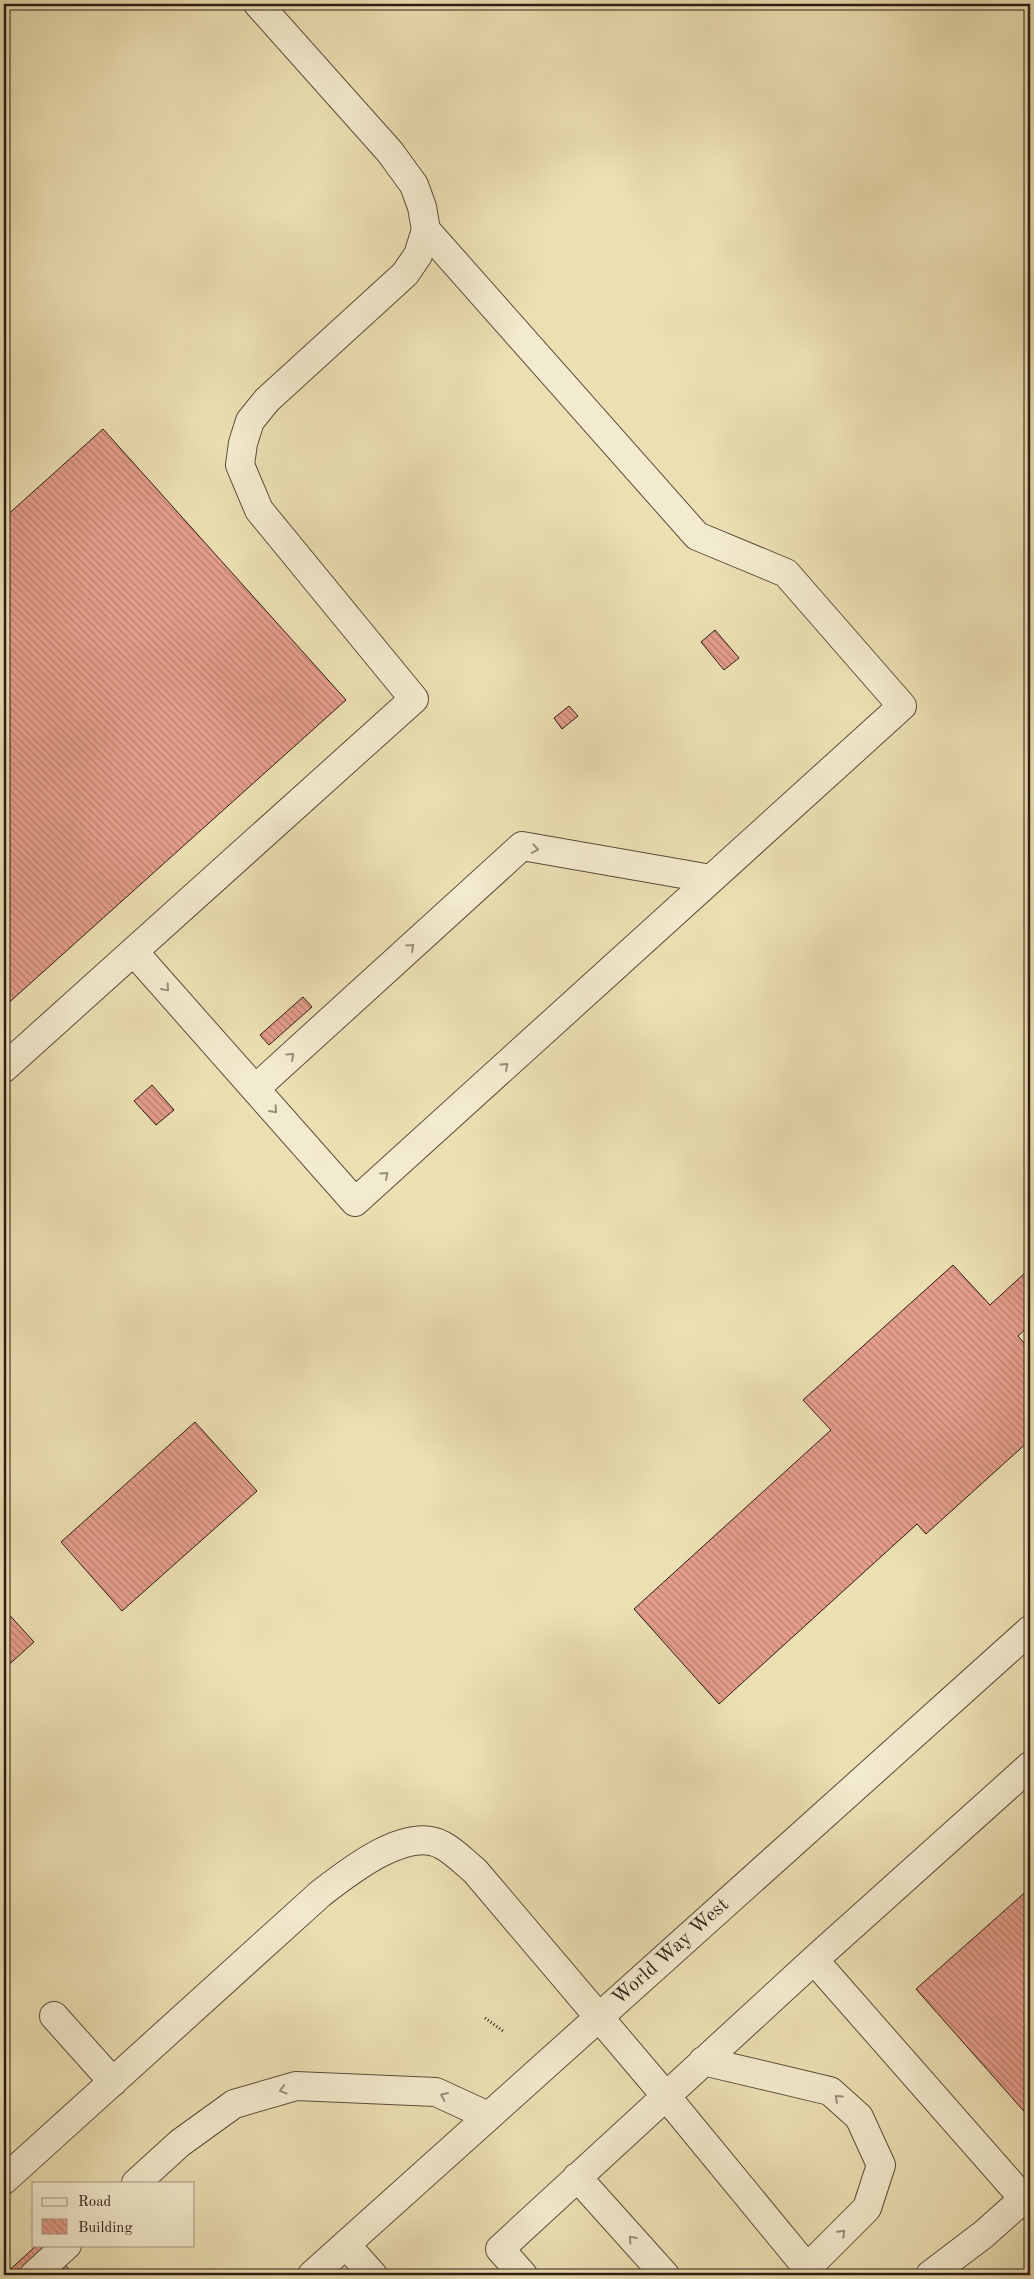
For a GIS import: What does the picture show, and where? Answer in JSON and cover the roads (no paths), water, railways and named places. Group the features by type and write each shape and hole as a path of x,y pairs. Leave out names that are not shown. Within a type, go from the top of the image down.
{"street":[{"path":"4,1068 414,699 259,510 240,466 243,443 250,421 267,400 406,274 418,255 426,230 422,207 414,185 395,159 258,4"},
{"path":"134,952 355,1202 902,706 786,573 697,536 426,230"},
{"path":"255,1089 522,846 712,879"},
{"name":"World Way West","path":"312,2275 1030,1630"},
{"path":"523,2275 500,2250 665,2095 1030,1766"},
{"path":"4,2180 320,1894 347,1872 396,1845 415,1840 441,1844 475,1871 665,2095 810,2271 867,2208 881,2165 859,2117 830,2091 703,2061"},
{"path":"814,1960 1028,2199 984,2234 945,2271"},
{"path":"54,2016 113,2082"},
{"path":"137,2182 180,2143 234,2104 296,2086 436,2092 488,2116"},
{"path":"577,2177 665,2275"},
{"path":"346,2245 373,2275"},
{"path":"34,2275 66,2246"}]}
